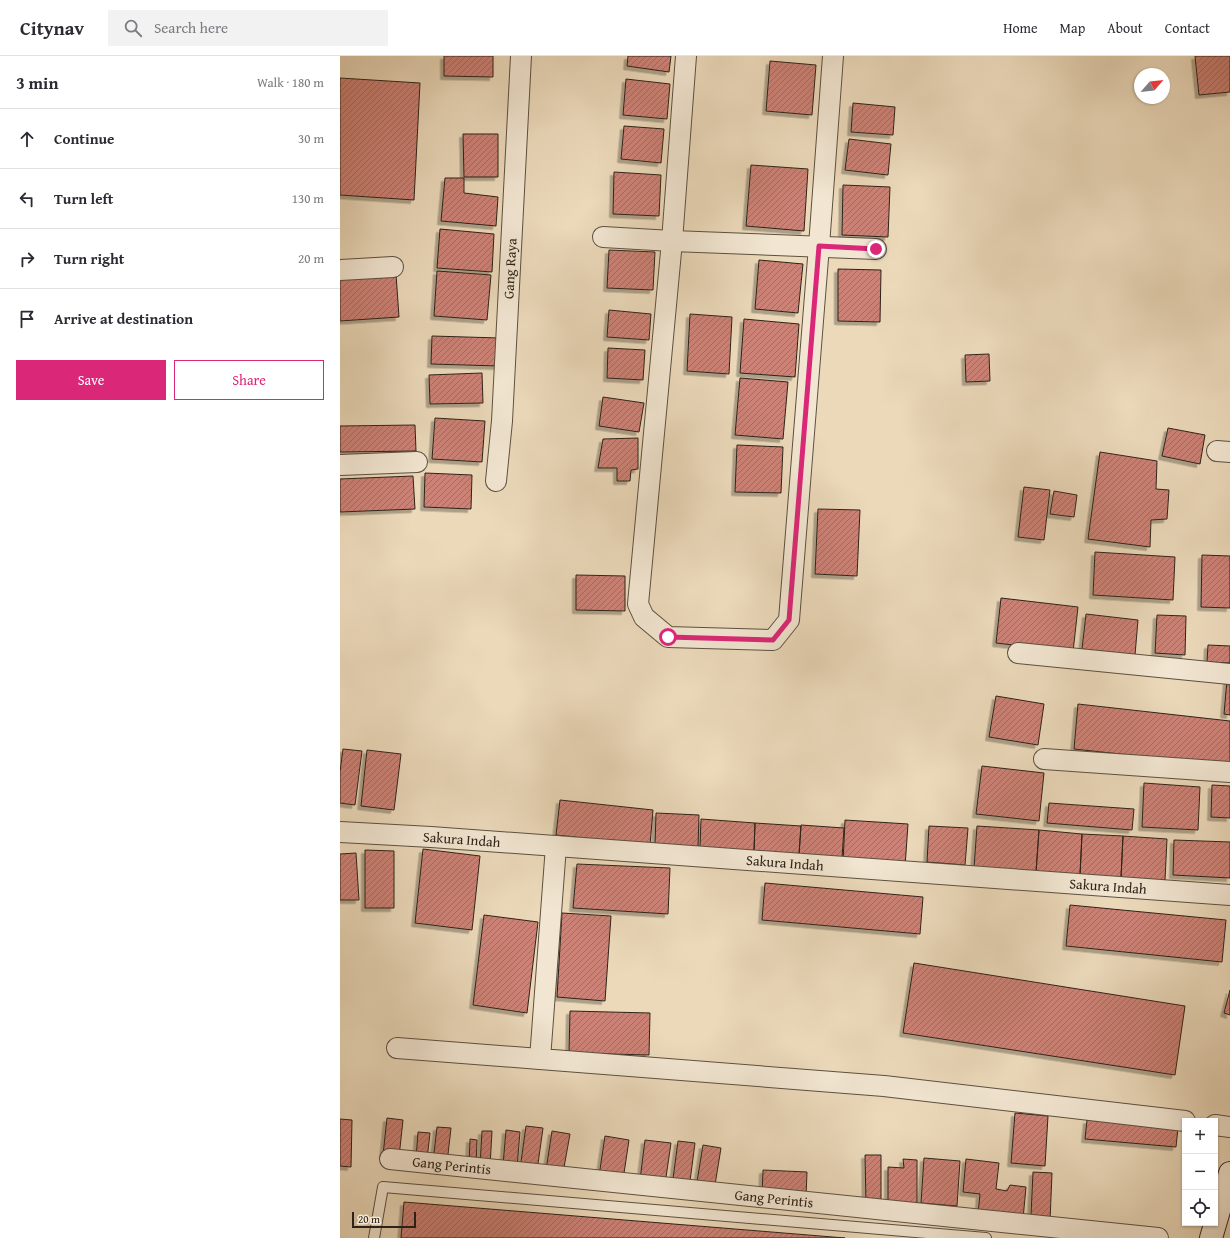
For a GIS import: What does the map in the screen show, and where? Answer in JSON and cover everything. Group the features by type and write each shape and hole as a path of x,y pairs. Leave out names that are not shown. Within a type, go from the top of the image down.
{"main road":[{"path":"1211,1238 1224,1213 1230,1173"}],"street":[{"name":"Gang Raya","path":"496,481 502,414 521,56"},
{"path":"686,56 672,242 638,604 644,617 668,637 773,640 789,620 833,56"},
{"path":"603,237 672,242 876,249"},
{"path":"340,270 393,267"},
{"path":"340,465 417,462"},
{"path":"1018,654 1230,674"},
{"path":"1044,759 1230,772"},
{"name":"Sakura Indah","path":"340,832 556,846 1230,895"},
{"path":"540,1059 556,846"},
{"path":"397,1048 884,1086 1182,1121"},
{"path":"1218,1125 1230,1127"},
{"name":"Gang Perintis","path":"390,1159 1158,1238"}],"lane":[{"path":"374,1238 383,1187 986,1238"}],"building":[{"path":"444,56 493,56 493,77 444,76"},
{"path":"628,56 671,56 669,72 627,66"},
{"path":"1195,56 1230,56 1230,92 1199,95"},
{"path":"770,61 816,65 812,115 766,111"},
{"path":"340,78 420,83 414,200 340,195"},
{"path":"626,79 670,84 667,119 623,115"},
{"path":"853,103 895,107 893,135 851,132"},
{"path":"624,126 664,129 661,163 621,159"},
{"path":"463,134 498,134 498,177 464,177"},
{"path":"849,139 891,144 888,175 845,170"},
{"path":"751,165 808,169 804,231 746,226"},
{"path":"614,172 661,175 659,216 613,214"},
{"path":"445,178 464,178 464,193 498,197 496,226 441,221"},
{"path":"843,185 890,187 888,237 842,235"},
{"path":"440,229 494,234 492,272 437,268"},
{"path":"609,250 655,252 653,290 607,288"},
{"path":"759,260 803,264 798,313 755,309"},
{"path":"838,269 881,270 880,322 838,321"},
{"path":"437,271 491,275 487,320 434,316"},
{"path":"396,274 399,317 340,321 340,278"},
{"path":"609,310 651,314 649,340 607,337"},
{"path":"690,314 732,317 729,374 687,371"},
{"path":"744,319 799,324 795,377 740,373"},
{"path":"432,336 500,338 499,366 431,364"},
{"path":"608,348 645,350 643,380 607,378"},
{"path":"989,354 990,381 966,382 965,355"},
{"path":"482,373 483,403 430,404 429,375"},
{"path":"740,378 788,382 783,439 735,435"},
{"path":"603,397 644,403 639,432 599,426"},
{"path":"435,418 485,421 482,462 432,459"},
{"path":"415,425 416,451 340,452 340,426"},
{"path":"1168,428 1205,435 1200,464 1162,456"},
{"path":"638,438 638,469 631,470 630,481 617,481 617,468 598,468 603,439"},
{"path":"737,445 783,447 781,493 735,492"},
{"path":"1100,452 1157,461 1156,489 1169,490 1167,519 1151,520 1150,547 1088,539"},
{"path":"425,473 472,475 471,509 424,507"},
{"path":"413,476 415,509 340,512 340,479"},
{"path":"1024,487 1050,490 1044,540 1018,537"},
{"path":"1054,491 1077,495 1074,517 1050,514"},
{"path":"818,509 860,510 857,576 815,574"},
{"path":"1095,552 1175,557 1173,600 1093,595"},
{"path":"1202,555 1230,556 1230,608 1201,607"},
{"path":"576,575 625,576 625,611 576,610"},
{"path":"1001,598 1078,607 1073,652 996,643"},
{"path":"1086,614 1138,620 1135,655 1082,649"},
{"path":"1157,615 1186,616 1185,655 1155,653"},
{"path":"1208,645 1230,646 1230,663 1207,662"},
{"path":"1227,680 1230,680 1230,715 1224,714"},
{"path":"996,696 1044,704 1038,745 989,737"},
{"path":"1078,704 1230,721 1230,766 1074,749"},
{"path":"343,749 362,751 355,805 340,803 340,772"},
{"path":"367,750 401,754 394,810 361,806"},
{"path":"982,766 1044,773 1039,821 976,814"},
{"path":"1144,783 1200,787 1198,830 1142,827"},
{"path":"1212,785 1230,786 1230,818 1211,817"},
{"path":"560,800 653,810 650,845 556,835"},
{"path":"1049,803 1134,809 1132,830 1047,823"},
{"path":"656,813 699,815 698,848 655,845"},
{"path":"701,819 755,823 754,851 700,848"},
{"path":"845,820 908,824 905,867 843,863"},
{"path":"755,823 801,826 799,855 754,851"},
{"path":"801,825 844,828 842,858 799,855"},
{"path":"929,826 968,828 965,865 927,862"},
{"path":"977,826 1039,830 1036,872 974,868"},
{"path":"1039,830 1082,834 1080,875 1036,872"},
{"path":"1082,834 1123,836 1121,878 1080,875"},
{"path":"1123,836 1167,839 1165,880 1121,878"},
{"path":"1174,840 1230,842 1230,878 1173,875"},
{"path":"423,849 480,856 472,930 415,923"},
{"path":"365,850 394,851 394,908 365,908"},
{"path":"356,853 359,900 340,900 340,854"},
{"path":"577,864 670,868 668,914 573,908"},
{"path":"765,883 923,897 920,934 762,920"},
{"path":"1070,905 1226,920 1222,962 1066,946"},
{"path":"562,913 611,916 605,1001 557,997"},
{"path":"484,915 538,922 527,1013 473,1005"},
{"path":"914,963 1185,1006 1175,1075 903,1033"},
{"path":"1230,990 1230,1015 1224,1013"},
{"path":"570,1011 650,1013 649,1055 569,1053"},
{"path":"1015,1113 1048,1116 1045,1166 1011,1163"},
{"path":"387,1118 403,1120 399,1157 383,1155"},
{"path":"340,1119 352,1120 351,1167 340,1166"},
{"path":"1087,1120 1178,1128 1176,1147 1085,1139"},
{"path":"526,1126 543,1128 537,1171 520,1169"},
{"path":"437,1127 451,1128 447,1163 433,1162"},
{"path":"506,1130 520,1132 517,1167 503,1165"},
{"path":"482,1131 492,1131 490,1167 480,1166"},
{"path":"552,1131 570,1134 563,1173 546,1170"},
{"path":"418,1132 430,1133 427,1160 416,1159"},
{"path":"605,1136 629,1140 623,1180 599,1176"},
{"path":"470,1139 477,1140 476,1166 469,1166"},
{"path":"645,1140 671,1143 665,1184 640,1180"},
{"path":"678,1141 695,1143 690,1181 673,1179"},
{"path":"703,1145 721,1148 714,1191 696,1188"},
{"path":"865,1155 881,1155 881,1203 866,1204"},
{"path":"924,1158 960,1161 957,1206 921,1203"},
{"path":"903,1159 917,1160 917,1204 888,1203 888,1167 904,1168"},
{"path":"966,1159 999,1163 996,1189 1007,1191 1010,1185 1026,1187 1023,1219 978,1214 980,1194 963,1192"},
{"path":"763,1170 807,1172 806,1197 762,1195"},
{"path":"1033,1172 1052,1173 1050,1221 1031,1215"},
{"path":"404,1202 845,1238 401,1238"}],"route":[{"path":"668,637 773,640 789,620 819,246 876,249"}]}
